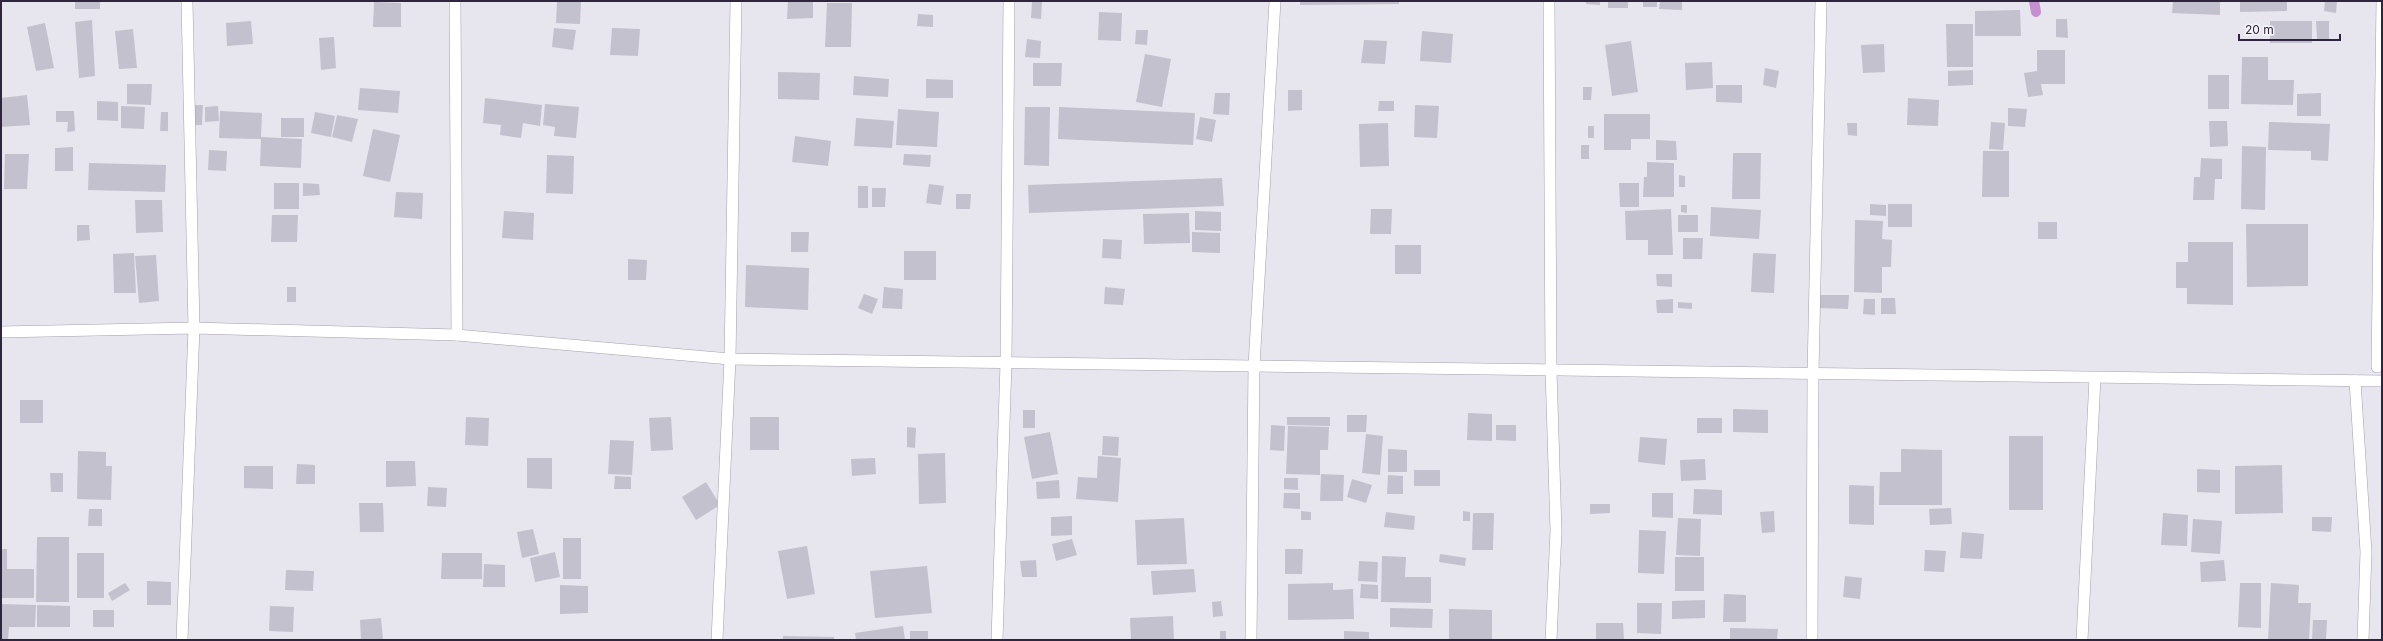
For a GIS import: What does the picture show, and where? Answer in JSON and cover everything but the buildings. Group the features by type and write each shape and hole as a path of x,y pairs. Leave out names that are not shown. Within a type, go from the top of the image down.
{"street":[{"path":"182,640 194,328 186,1"},
{"path":"455,1 457,335"},
{"path":"718,640 730,360 736,1"},
{"path":"997,640 1006,363 1010,1"},
{"path":"1251,640 1254,366 1275,1"},
{"path":"1548,1 1551,370 1556,532 1551,640"},
{"path":"1812,640 1813,374 1821,1"},
{"path":"2377,367 2382,1"},
{"path":"1,332 194,328 457,335 730,360 2382,382"},
{"path":"2082,640 2094,378"},
{"path":"2355,381 2366,552 2363,640"}],"waterway":[{"path":"2034,1 2036,12"}]}
